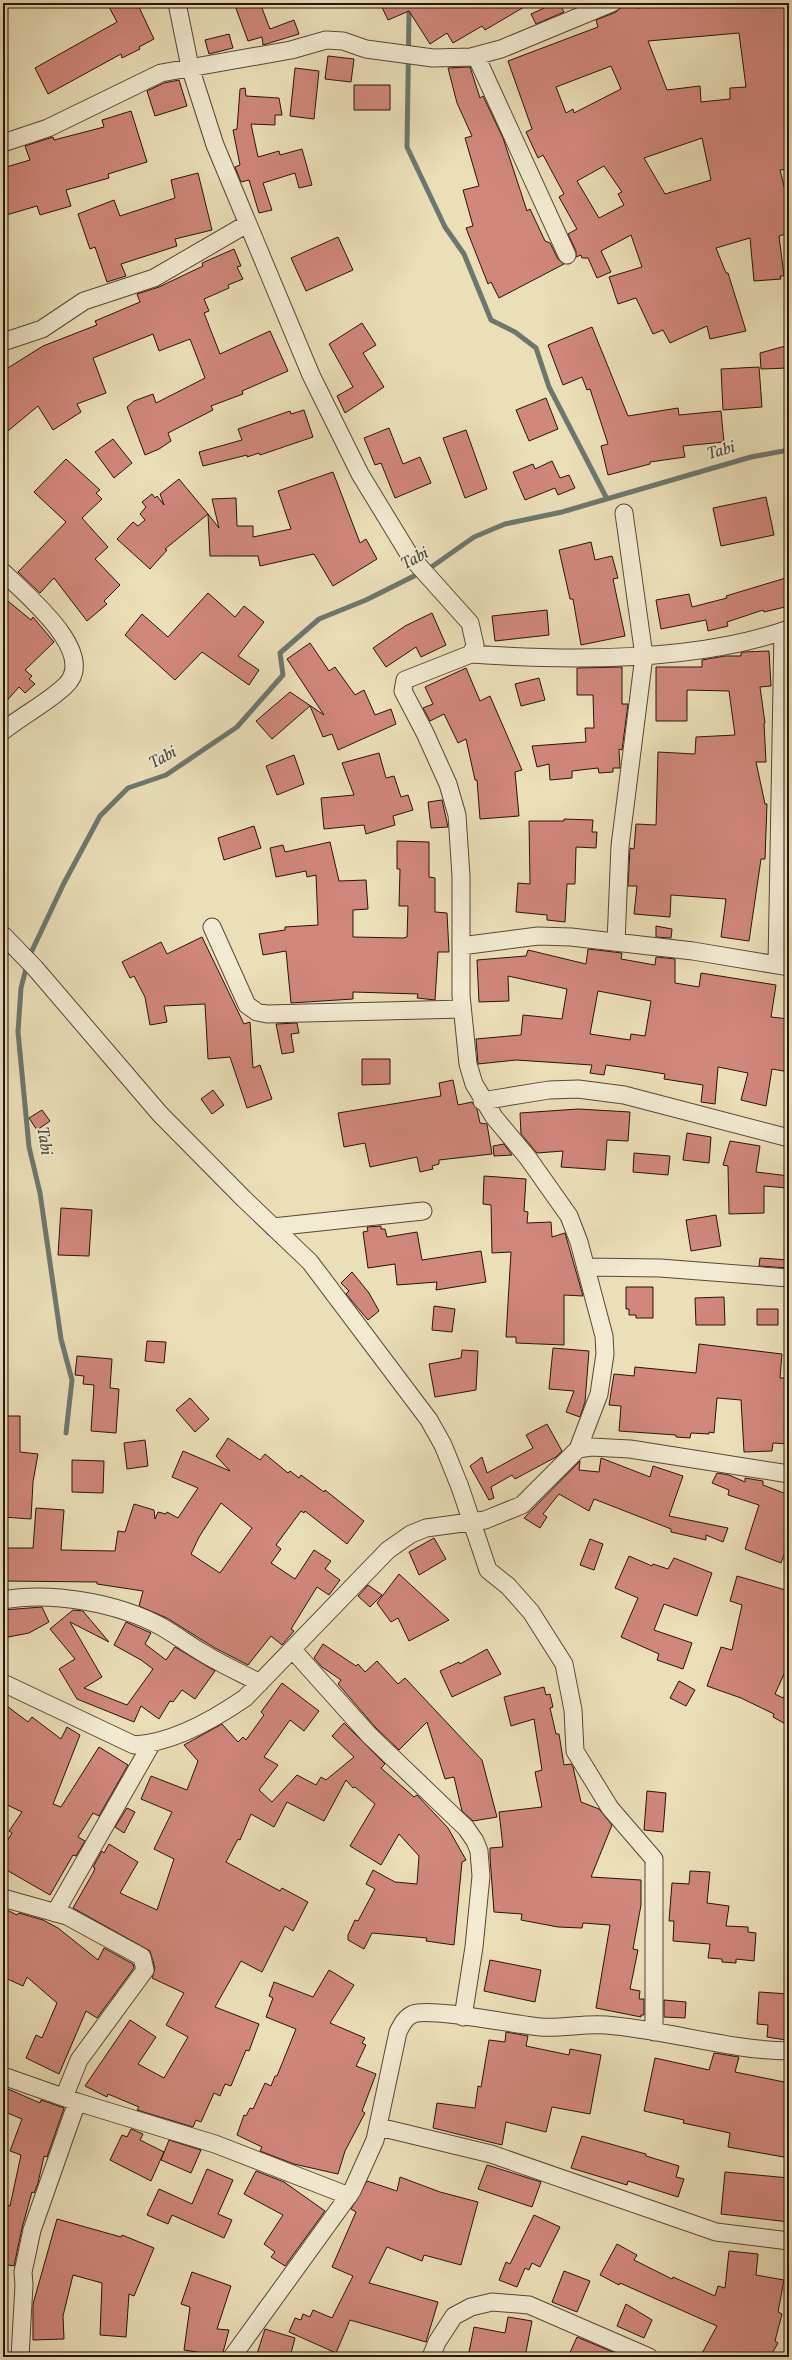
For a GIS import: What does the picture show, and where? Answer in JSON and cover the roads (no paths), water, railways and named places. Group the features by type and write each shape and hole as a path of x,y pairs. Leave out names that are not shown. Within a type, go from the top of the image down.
{"street":[{"path":"176,3 190,67 215,145 311,375 360,474 410,556 470,623 475,645 471,654"},
{"path":"3,143 48,128 161,73 291,50 326,40 343,41 366,49 433,58 457,59 476,56 501,49 584,8 612,3"},
{"path":"476,56 567,255"},
{"path":"3,342 29,335 42,329 84,301 154,278 247,224"},
{"path":"616,942 620,846 644,656 624,513"},
{"path":"3,572 64,635 75,658 75,667 66,685 3,731"},
{"path":"3,1682 134,1745 152,1743 174,1737 226,1711 245,1698 388,1550 411,1534 426,1528 495,1518 522,1505 578,1449 599,1394 605,1354 604,1336 579,1242 566,1209 482,1101 474,1084 468,1064 462,1009 461,946 461,876 457,815 448,784 425,733 403,692 403,686 406,680 471,654 511,657 644,656 738,643 786,630 783,966 693,951 616,942 538,936 461,946"},
{"path":"212,927 247,1005 257,1012 267,1014 311,1014 462,1009"},
{"path":"5,936 35,968 160,1114 310,1262 429,1420 443,1445 472,1522 488,1570 508,1586 531,1612 564,1664 573,1710 575,1751 610,1808 654,1859 654,2032"},
{"path":"482,1101 549,1090 578,1089 624,1095 789,1138"},
{"path":"273,1227 424,1211"},
{"path":"586,1267 660,1268 789,1278"},
{"path":"578,1449 591,1447 630,1449 789,1474"},
{"path":"3,1600 36,1595 58,1597 128,1613 161,1627 204,1654 260,1683"},
{"path":"292,1649 369,1735 466,1828 475,1841 481,1861 481,1876 474,1947 463,2017"},
{"path":"55,1913 152,1743"},
{"path":"3,1898 67,1916 142,1957 145,1970 79,2060 70,2100 32,2230 23,2272 24,2285 20,2357"},
{"path":"232,2357 349,2196 375,2140 379,2127 398,2032 404,2019 415,2014 463,2017 541,2027 604,2025 654,2032 732,2047 789,2051"},
{"path":"3,2076 70,2100 215,2144 349,2196"},
{"path":"379,2127 491,2154 716,2232 789,2241"},
{"path":"431,2357 437,2342 454,2316 471,2307 492,2302 530,2305 649,2357"}],"waterway":[{"path":"409,13 407,147 445,227 464,254 491,320 515,332 536,348 549,387 607,499"},
{"name":"Tabi","path":"66,1433 72,1380 61,1339 40,1193 29,1147 18,1032 21,988 29,957 64,883 100,816 128,788 166,775 237,727 283,675 280,653 319,619 366,600 430,568 474,537 505,524 562,512 751,457 789,450"},
{"path":"3,951 14,953"}]}
